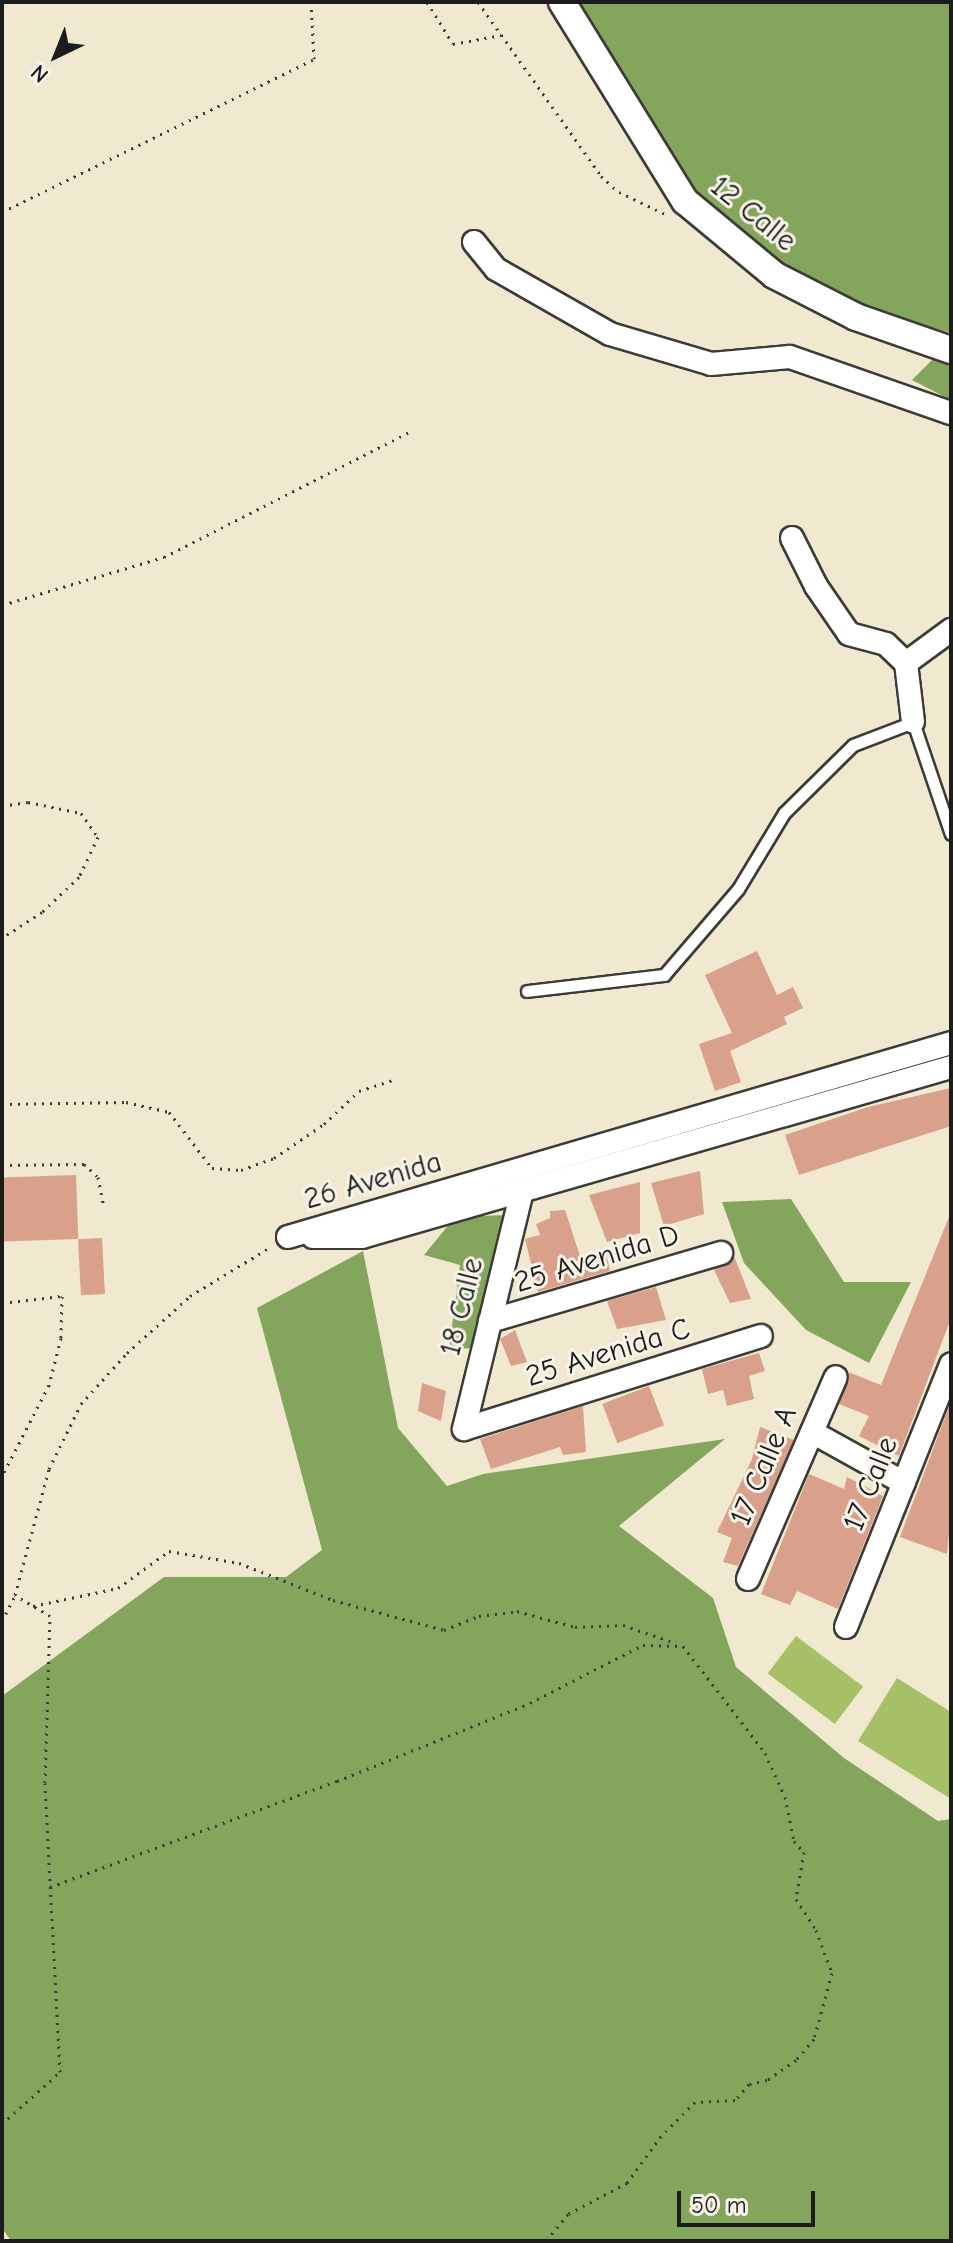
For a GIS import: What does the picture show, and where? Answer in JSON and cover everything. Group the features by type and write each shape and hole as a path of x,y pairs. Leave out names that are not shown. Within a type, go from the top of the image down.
{"street":[{"name":"12 Calle","path":"562,2 685,201 774,275 856,317 951,350"},
{"path":"474,242 496,269 610,334 711,364 790,357 951,413"},
{"path":"792,538 816,586 849,634 886,644 906,663 913,722"},
{"path":"906,663 951,630"},
{"name":"26 Avenida","path":"288,1237 951,1043"},
{"name":"26 Avenida","path":"288,1237 362,1237 951,1067"},
{"name":"18 Calle","path":"473,1426 464,1429 522,1191"},
{"name":"25 Avenida D","path":"490,1321 721,1253"},
{"name":"25 Avenida C","path":"473,1426 761,1336"},
{"name":"17 Calle","path":"846,1627 951,1364"},
{"name":"17 Calle A","path":"748,1579 836,1377"},
{"path":"812,1432 904,1483"}],"lane":[{"path":"527,991 664,975 738,889 784,813 853,745 913,722 951,834"}],"path":[{"path":"2,212 314,59 311,2"},
{"path":"427,2 453,44 501,35"},
{"path":"478,2 601,176 619,192 673,218"},
{"path":"2,605 164,557 411,431"},
{"path":"2,806 28,802 81,813 98,837 79,877 42,912 2,938"},
{"path":"2,1104 126,1102 169,1112 212,1168 241,1170 274,1158 324,1124 359,1091 393,1080"},
{"path":"2,1165 84,1164 98,1177 104,1208"},
{"path":"2,1621 15,1595 49,1469 81,1404 127,1353 190,1296 288,1237"},
{"path":"2,1303 62,1296 61,1338 49,1385 2,1476"},
{"path":"33,1606 118,1588 169,1551 239,1563 333,1600 444,1630 479,1616 517,1611 575,1627 623,1625 683,1646 765,1753 785,1797 794,1841 804,1852 796,1899 816,1930 832,1973 814,2039 796,2060 767,2080 749,2084 735,2100 695,2102 661,2136 627,2183 568,2214 546,2241"},
{"path":"2,2124 60,2072 45,1783 50,1616 15,1595"},
{"path":"50,1887 337,1781 530,1703 643,1645 683,1646"}],"green space":[{"path":"570,2 951,2 951,333 847,303 786,268 688,190"},
{"path":"938,354 951,358 951,400 912,380"},
{"path":"791,1199 844,1282 911,1282 869,1363 806,1330 744,1263 722,1202"},
{"path":"506,1215 476,1348 449,1349 460,1265 424,1255 455,1217"},
{"path":"363,1251 398,1428 447,1486 483,1474 725,1439 619,1526 713,1598 736,1667 844,1758 938,1821 951,1819 951,2241 11,2241 2,2228 2,1696 164,1577 286,1577 322,1550 257,1308"},
{"path":"796,1636 863,1687 835,1724 768,1674"},
{"path":"897,1678 951,1712 951,1799 858,1741"}],"building":[{"path":"757,951 777,995 793,987 803,1008 784,1017 787,1024 730,1051 741,1082 715,1091 699,1044 732,1033 705,975"},
{"path":"951,1088 951,1126 799,1175 785,1135 868,1107"},
{"path":"700,1171 704,1214 664,1226 651,1183"},
{"path":"76,1175 78,1239 4,1242 2,1178"},
{"path":"640,1182 640,1233 607,1242 589,1195"},
{"path":"565,1210 581,1259 606,1253 610,1271 538,1292 525,1239 540,1235 536,1224 550,1218 550,1211"},
{"path":"951,1212 951,1318 899,1456 859,1436 869,1416 839,1404 848,1372 881,1385"},
{"path":"102,1238 105,1294 81,1295 78,1239"},
{"path":"734,1256 751,1299 730,1303 714,1270"},
{"path":"656,1287 666,1320 617,1329 607,1301"},
{"path":"515,1330 527,1362 511,1366 500,1339"},
{"path":"759,1353 765,1371 749,1376 754,1399 727,1406 723,1390 708,1394 702,1369"},
{"path":"422,1383 446,1391 441,1421 418,1411"},
{"path":"649,1386 664,1425 617,1443 602,1404"},
{"path":"950,1404 951,1511 947,1554 900,1537"},
{"path":"583,1406 586,1452 563,1455 560,1447 491,1469 480,1439"},
{"path":"760,1427 794,1440 738,1566 723,1562 732,1538 717,1532 752,1459"},
{"path":"809,1474 844,1489 847,1477 883,1496 838,1609 797,1591 790,1605 761,1594"}]}
